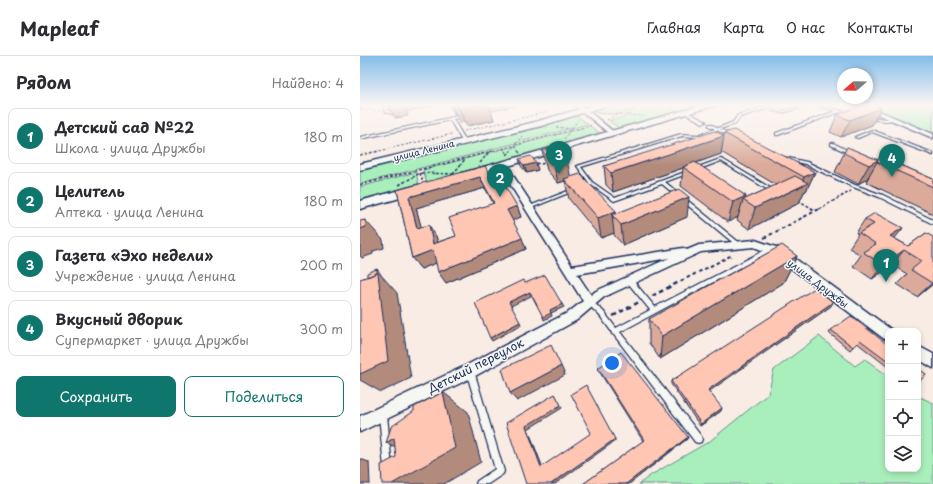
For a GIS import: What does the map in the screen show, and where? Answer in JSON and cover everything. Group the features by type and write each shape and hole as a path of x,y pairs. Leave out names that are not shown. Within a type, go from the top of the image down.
{"street":[{"name":"улица Ленина","path":"360,167 462,137 511,125"},
{"path":"601,125 613,134"},
{"path":"457,175 525,159 645,125"},
{"path":"908,125 933,136"},
{"path":"502,165 590,303"},
{"path":"360,205 427,185"},
{"name":"улица Дружбы","path":"590,303 600,294 699,249 755,243 778,252 885,332"},
{"path":"570,271 699,249"},
{"name":"Детский переулок","path":"360,424 470,371 573,316 590,303"},
{"path":"921,354 933,361"}],"lane":[{"path":"360,138 422,125"},
{"path":"455,125 462,137"},
{"path":"710,125 738,140"},
{"path":"728,125 698,136 682,135 579,166 591,183 614,200 721,160 775,192 768,196"},
{"path":"776,134 801,125"},
{"path":"857,137 872,131 933,154"},
{"path":"832,144 853,154"},
{"path":"782,156 806,163 854,186 881,196 933,222"},
{"path":"662,182 739,244"},
{"path":"584,186 591,183"},
{"path":"529,207 577,189"},
{"path":"676,201 683,198"},
{"path":"614,332 771,249"},
{"path":"630,281 655,311"},
{"path":"590,303 602,314 614,332 698,439"},
{"path":"470,371 500,471 480,484"},
{"path":"383,413 389,476"}],"path":[{"path":"360,155 462,137 504,125"},
{"path":"360,185 591,125"},
{"path":"515,145 527,131"},
{"path":"515,145 525,159"},
{"path":"397,186 420,173 457,175 466,157"},
{"path":"419,170 427,185"},
{"path":"794,198 816,211"}],"green space":[{"path":"547,125 584,125 360,184 360,170 516,132 548,126"},
{"path":"615,125 639,125 622,130"},
{"path":"914,125 933,125 933,133"},
{"path":"590,126 602,135 427,184 423,170"},
{"path":"416,172 419,186 393,193 391,191 360,200 360,187"},
{"path":"819,336 855,366 865,359 885,374 885,472 921,472 921,397 933,403 933,484 639,484 651,475 710,441 768,394 774,370"}],"building":[{"path":"734,130 815,172 804,177 724,133"},
{"path":"715,131 724,136 611,173 604,166"},
{"path":"555,147 567,160 554,164 542,151"},
{"path":"847,147 878,160 869,165 844,153"},
{"path":"531,156 536,163 524,166 519,159"},
{"path":"880,156 933,179 933,187 877,162"},
{"path":"695,162 746,196 733,202 683,167"},
{"path":"485,166 489,173 496,171 517,206 507,210 522,238 438,272 433,250 412,258 397,190","holes":["480,177 494,203 449,218 456,236 433,244 429,225 417,228 409,197"]},
{"path":"580,174 616,211 598,218 564,179"},
{"path":"795,176 808,183 755,208 743,200"},
{"path":"679,189 689,197 621,225 612,215"},
{"path":"875,213 903,228 890,236 908,246 926,233 933,237 932,283 911,270 922,261 904,250 883,265 863,252 876,244 859,233 874,224 865,219"},
{"path":"365,220 366,227 360,229 360,221"},
{"path":"782,245 797,256 662,336 649,319"},
{"path":"377,269 377,273 367,277 367,273"},
{"path":"378,273 388,361 360,374 360,279"},
{"path":"545,275 562,304 550,310 551,313 543,317 530,292 509,302 520,322 490,338 475,303 523,280 525,283"},
{"path":"815,288 833,302 708,390 722,408 701,424 671,381"},
{"path":"851,316 885,343 885,359 860,340 853,347 831,330"},
{"path":"551,345 561,366 510,393 502,369"},
{"path":"621,352 688,437 626,484 583,484 644,440 598,368"},
{"path":"921,370 926,374 921,380"},
{"path":"586,385 615,439 551,484 526,484 506,423 555,394 561,405 526,426 541,467 591,433 571,394"},
{"path":"443,392 455,448 392,484 382,484 381,465 396,457 394,438 386,443 391,427 414,411 414,407"}],"place":[{"name":"Газета «Эхо недели»","path":"559,174"},
{"name":"Вкусный дворик","path":"892,177"},
{"name":"Целитель","path":"500,197"},
{"name":"Детский сад №22","path":"886,282"}]}
